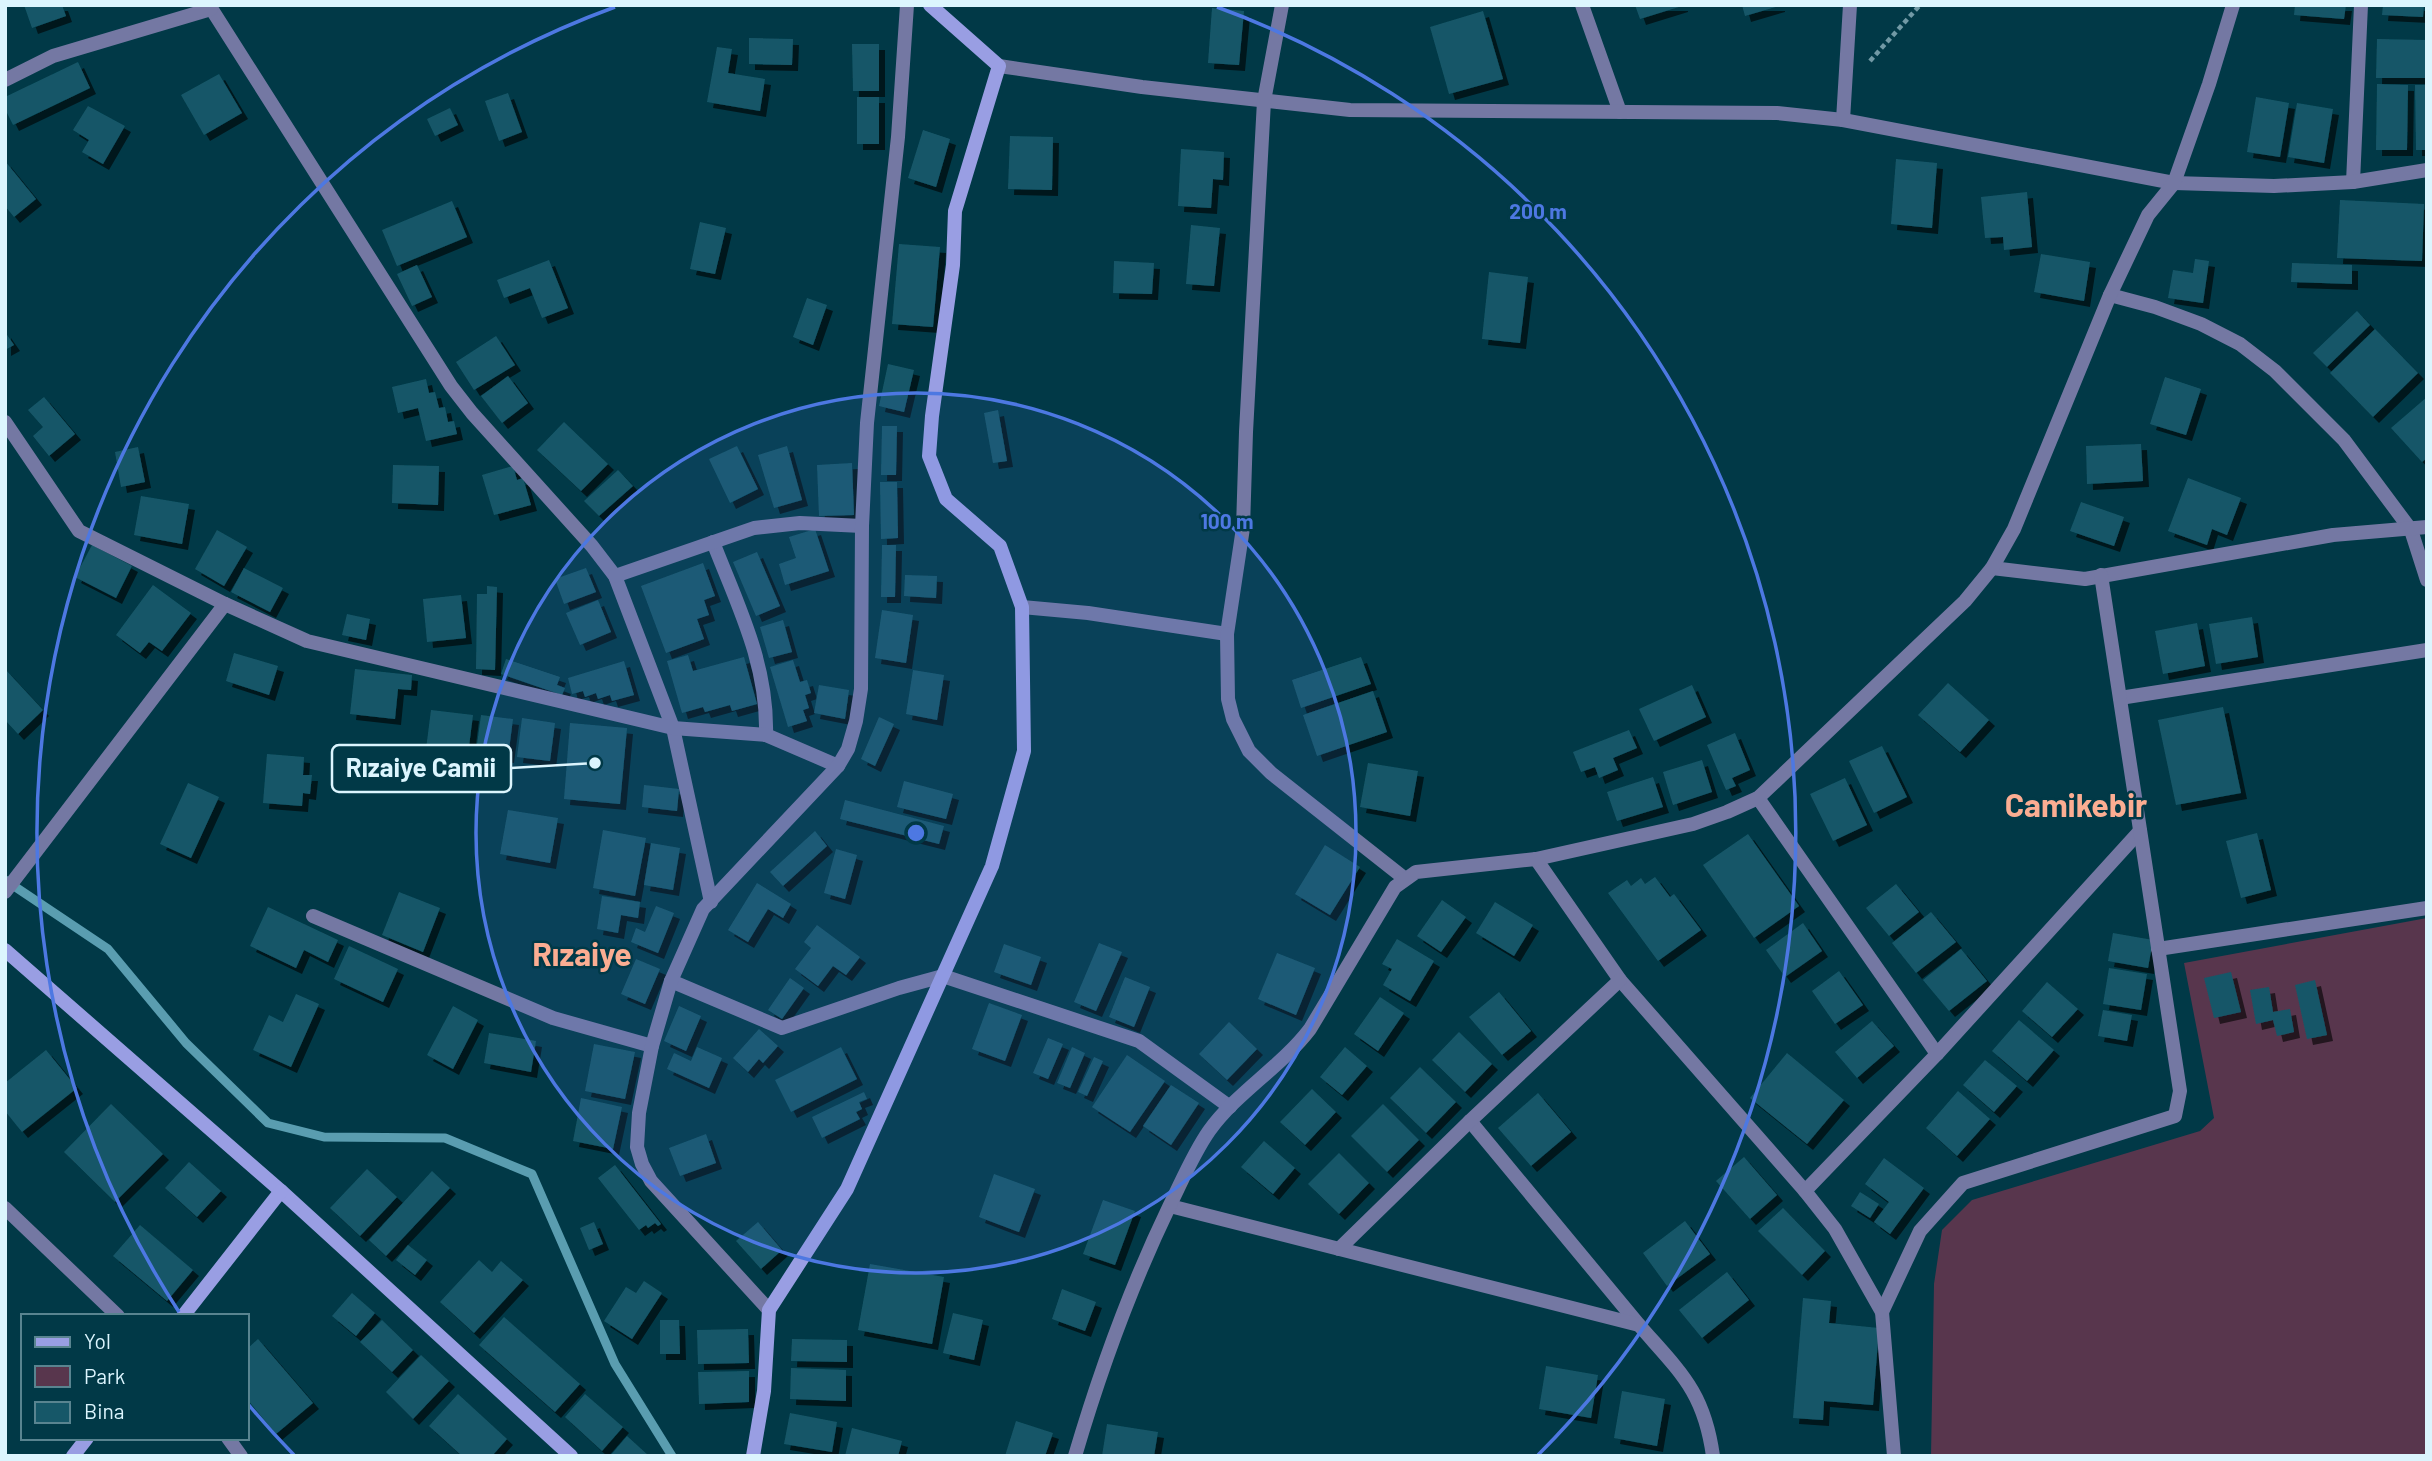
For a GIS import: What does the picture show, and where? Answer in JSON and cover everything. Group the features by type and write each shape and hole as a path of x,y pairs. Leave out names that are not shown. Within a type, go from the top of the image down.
{"street":[{"path":"769,1310 651,1181 642,1164 636,1132 652,1045 671,981 703,909 838,766 848,748 856,721 861,689 862,526 867,423 898,138 907,5"},
{"path":"930,5 999,66 1142,87 1350,110 1777,113 1843,120 2174,183 2274,186 2353,183 2427,170"},
{"path":"1282,5 1265,100 1243,528 1227,635 1228,699 1233,719 1249,751 1271,773 1405,878"},
{"path":"1582,5 1620,112"},
{"path":"1843,120 1850,5"},
{"path":"1075,1456 1140,1266 1198,1149 1230,1107 1296,1048 1395,887 1416,872 1536,859 1693,824 1758,798 1965,601 1992,568 2014,529 2110,295 2148,215 2174,183 2233,5"},
{"path":"2353,183 2361,5"},
{"path":"5,80 53,56 210,7 452,386 472,413 592,546 615,576 673,728 712,902"},
{"path":"753,1456 764,1391 769,1310 847,1189 992,866 1024,751 1022,607 1000,546 946,499 929,456 953,265 955,211 999,66"},
{"path":"2110,295 2155,307 2201,324 2240,344 2275,371 2344,440 2411,530 2427,580"},
{"path":"5,422 79,531 225,604 307,641 673,728 766,735 838,766"},
{"path":"615,576 754,528 777,524 831,523 862,526"},
{"path":"1992,568 2085,579 2333,535 2427,527"},
{"path":"713,542 757,656 765,692 766,735"},
{"path":"1882,1312 1920,1231 1963,1183 2175,1116 2180,1091 2101,575"},
{"path":"5,892 225,604"},
{"path":"1022,607 1088,613 1227,635"},
{"path":"2120,698 2427,650"},
{"path":"1758,798 1937,1054"},
{"path":"1805,1191 1937,1054 2140,831"},
{"path":"1536,859 1620,980 1836,1229 1882,1312 1894,1456"},
{"path":"2158,949 2427,908"},
{"path":"313,916 554,1018 652,1045"},
{"path":"5,950 281,1191 571,1456"},
{"path":"671,981 782,1028 943,975 1139,1041 1230,1107"},
{"path":"1339,1250 1470,1121 1620,980"},
{"path":"1470,1121 1687,1380 1700,1402 1709,1427 1713,1456"},
{"path":"185,1314 281,1191"},
{"path":"1170,1206 1639,1325"},
{"path":"5,1208 116,1314"},
{"path":"73,1456 85,1440"},
{"path":"229,1440 241,1456"}],"path":[{"path":"1846,88 1920,5"}],"green space":[{"path":"2427,918 2427,1456 1931,1456 1934,1284 1942,1230 1972,1200 2200,1131 2214,1118 2184,963"}],"building":[{"path":"24,5 62,5 66,16 32,28"},
{"path":"1635,5 1682,5 1682,6 1640,19"},
{"path":"1742,5 1779,5 1779,6 1745,16"},
{"path":"2295,5 2346,5 2344,19 2294,15"},
{"path":"2383,5 2424,5 2423,17 2382,15"},
{"path":"1212,8 1244,11 1239,65 1208,63"},
{"path":"1483,11 1503,79 1449,94 1430,27"},
{"path":"749,38 793,39 792,65 749,64"},
{"path":"2377,39 2427,40 2427,78 2376,78"},
{"path":"852,44 879,44 879,91 853,91"},
{"path":"717,47 732,49 728,73 765,79 760,111 707,102"},
{"path":"78,62 90,88 13,125 5,109 5,97"},
{"path":"219,74 242,113 204,135 181,95"},
{"path":"2377,84 2408,85 2407,150 2376,150"},
{"path":"2415,85 2427,85 2427,150 2416,150"},
{"path":"508,93 522,132 499,141 485,101"},
{"path":"857,97 879,97 879,144 857,144"},
{"path":"2256,97 2289,103 2280,157 2247,152"},
{"path":"2297,103 2333,109 2324,163 2288,157"},
{"path":"88,106 125,126 103,164 82,152 89,140 73,130"},
{"path":"450,108 458,125 435,136 427,119"},
{"path":"923,130 950,139 936,187 908,178"},
{"path":"1010,136 1053,137 1052,190 1008,189"},
{"path":"1181,149 1224,152 1223,180 1213,179 1211,208 1178,206"},
{"path":"1896,159 1937,163 1932,228 1891,224"},
{"path":"5,161 36,199 14,217 5,206"},
{"path":"2027,192 2032,247 2004,250 2003,237 1985,238 1981,197"},
{"path":"2340,200 2424,204 2422,261 2337,258"},
{"path":"452,201 467,237 397,266 382,230"},
{"path":"700,222 726,228 715,274 690,269"},
{"path":"1191,225 1220,228 1214,286 1186,284"},
{"path":"899,244 940,247 933,327 892,324"},
{"path":"2041,254 2090,262 2084,301 2034,292"},
{"path":"2195,259 2209,261 2203,303 2168,298 2173,270 2193,273"},
{"path":"549,260 568,308 542,318 530,288 504,298 497,280"},
{"path":"1114,261 1154,263 1152,294 1113,293"},
{"path":"2292,263 2352,265 2352,284 2291,282"},
{"path":"417,265 432,297 412,306 397,274"},
{"path":"1489,272 1528,277 1520,343 1482,339"},
{"path":"807,298 827,305 813,345 793,337"},
{"path":"2357,311 2370,325 2327,367 2313,353"},
{"path":"2375,329 2418,373 2373,417 2330,373"},
{"path":"5,332 14,345 5,350"},
{"path":"496,336 515,365 474,390 456,362"},
{"path":"888,364 914,370 904,412 879,406"},
{"path":"508,376 528,403 502,423 481,396"},
{"path":"2165,377 2201,389 2186,435 2150,424"},
{"path":"426,379 429,393 435,392 439,408 445,407 448,422 454,421 457,434 426,441 418,408 398,413 392,387"},
{"path":"44,397 75,434 49,456 33,436 43,427 28,410"},
{"path":"2427,397 2427,458 2422,462 2391,428"},
{"path":"998,410 1007,461 993,463 984,413"},
{"path":"564,422 608,464 581,491 537,450"},
{"path":"882,426 897,426 896,475 881,475"},
{"path":"2141,444 2143,481 2087,484 2086,446"},
{"path":"737,446 758,489 730,503 709,459"},
{"path":"787,446 802,500 774,508 758,455"},
{"path":"138,447 145,482 121,487 115,452"},
{"path":"852,463 854,515 819,516 817,465"},
{"path":"393,465 439,466 438,505 392,503"},
{"path":"513,466 517,480 523,478 531,505 494,515 482,475"},
{"path":"618,470 633,486 599,516 584,501"},
{"path":"2188,478 2241,498 2227,535 2212,529 2207,545 2168,531"},
{"path":"880,482 897,482 898,538 881,539"},
{"path":"141,496 189,504 182,544 134,535"},
{"path":"2081,502 2124,517 2114,546 2070,531"},
{"path":"815,529 829,571 785,585 779,564 796,558 789,537"},
{"path":"217,530 247,547 224,586 195,569"},
{"path":"92,545 132,566 116,598 75,577"},
{"path":"882,545 896,545 895,597 881,597"},
{"path":"757,552 780,606 756,616 733,562"},
{"path":"703,563 715,596 704,600 709,615 697,619 704,639 666,653 641,586"},
{"path":"244,568 283,588 270,612 231,592"},
{"path":"586,568 596,592 564,604 555,579"},
{"path":"905,575 937,576 936,598 904,596"},
{"path":"153,585 191,613 162,651 149,642 140,653 116,635"},
{"path":"487,586 497,587 495,670 476,669 477,594 487,594"},
{"path":"461,595 466,638 427,642 423,599"},
{"path":"598,600 611,632 580,645 566,613"},
{"path":"882,610 913,615 906,663 875,658"},
{"path":"347,614 370,619 366,640 342,635"},
{"path":"2252,617 2258,657 2216,664 2209,624"},
{"path":"783,620 792,652 769,658 760,627"},
{"path":"2197,623 2205,666 2163,674 2155,631"},
{"path":"234,653 278,666 269,695 226,681"},
{"path":"688,655 693,671 744,657 757,704 732,711 730,705 705,712 703,707 682,713 667,661"},
{"path":"1361,657 1371,684 1301,708 1292,680"},
{"path":"506,659 560,677 557,685 565,688 562,695 501,674"},
{"path":"793,660 800,682 807,680 811,693 805,695 809,708 803,710 807,721 788,727 770,667"},
{"path":"624,661 634,695 612,701 610,695 598,699 596,693 585,697 583,691 572,694 568,678"},
{"path":"5,669 43,710 18,734 5,720"},
{"path":"355,669 412,675 411,690 398,689 395,719 350,714"},
{"path":"913,670 944,675 937,720 906,714"},
{"path":"1948,683 1989,720 1960,752 1918,715"},
{"path":"819,685 849,690 845,719 814,713"},
{"path":"1692,685 1706,717 1654,741 1639,709"},
{"path":"1373,691 1387,732 1317,756 1303,715"},
{"path":"2223,707 2241,793 2176,805 2158,720"},
{"path":"431,710 473,715 468,754 426,749"},
{"path":"481,715 513,719 508,757 476,752"},
{"path":"879,717 894,724 875,766 861,759"},
{"path":"522,718 555,723 550,761 517,757"},
{"path":"570,723 627,728 620,804 564,799"},
{"path":"1629,730 1637,748 1613,758 1618,770 1599,778 1595,767 1581,772 1573,752"},
{"path":"1735,733 1750,770 1732,778 1736,786 1726,790 1707,745"},
{"path":"1882,746 1907,797 1874,813 1849,761"},
{"path":"267,754 304,757 303,775 312,775 310,794 303,793 302,806 263,803"},
{"path":"1702,760 1712,792 1673,805 1663,772"},
{"path":"1368,763 1418,771 1410,816 1360,807"},
{"path":"1653,777 1663,807 1617,821 1607,792"},
{"path":"1845,778 1867,825 1833,841 1810,794"},
{"path":"904,781 953,794 946,819 897,807"},
{"path":"188,783 219,797 191,858 160,844"},
{"path":"644,785 679,789 677,811 642,807"},
{"path":"845,800 944,826 939,844 840,819"},
{"path":"508,810 558,818 550,863 500,854"},
{"path":"603,830 646,838 635,896 593,888"},
{"path":"815,831 827,846 783,886 770,872"},
{"path":"2257,833 2271,890 2241,898 2226,841"},
{"path":"1748,834 1799,906 1754,938 1703,865"},
{"path":"651,843 680,848 673,890 644,885"},
{"path":"1325,845 1360,867 1330,915 1295,894"},
{"path":"836,849 857,855 845,899 824,893"},
{"path":"1655,877 1670,897 1674,894 1701,930 1658,961 1608,893 1627,880 1631,886 1641,878 1645,884"},
{"path":"757,883 791,904 783,918 768,909 748,942 728,930"},
{"path":"1896,884 1919,912 1889,936 1866,908"},
{"path":"399,892 440,908 423,952 382,935"},
{"path":"602,896 640,902 638,918 621,915 618,933 597,929"},
{"path":"1442,900 1466,917 1441,952 1417,936"},
{"path":"1495,902 1533,925 1514,956 1476,933"},
{"path":"656,906 674,913 658,953 631,942 636,928 645,932"},
{"path":"268,907 338,940 328,962 304,950 296,968 250,946"},
{"path":"1931,912 1956,942 1916,973 1892,943"},
{"path":"1803,923 1822,951 1785,977 1766,950"},
{"path":"817,925 860,957 846,975 833,966 818,986 795,969 811,948 804,942"},
{"path":"2113,933 2153,940 2148,968 2108,961"},
{"path":"1397,939 1434,961 1410,1001 1383,985 1392,969 1382,964"},
{"path":"1099,943 1122,952 1096,1011 1074,1002"},
{"path":"1004,944 1041,957 1031,985 994,972"},
{"path":"349,946 398,969 383,1002 334,979"},
{"path":"1961,949 1987,981 1949,1011 1923,980"},
{"path":"1277,953 1315,968 1296,1015 1258,999"},
{"path":"636,959 660,969 645,1004 621,994"},
{"path":"2109,968 2147,974 2141,1010 2103,1004"},
{"path":"1839,971 1863,1005 1835,1024 1812,991"},
{"path":"2231,972 2241,1012 2214,1018 2204,978"},
{"path":"1125,977 1150,987 1134,1027 1109,1017"},
{"path":"790,978 804,988 782,1019 768,1010"},
{"path":"2315,980 2327,1035 2307,1039 2295,985"},
{"path":"2047,982 2078,1009 2052,1037 2022,1011"},
{"path":"2269,987 2273,1012 2290,1009 2294,1032 2277,1036 2273,1020 2256,1024 2250,990"},
{"path":"1499,992 1531,1031 1502,1055 1469,1017"},
{"path":"296,994 319,1004 291,1067 253,1050 269,1015 283,1022"},
{"path":"1380,997 1404,1013 1378,1051 1354,1034"},
{"path":"989,1003 1022,1015 1005,1061 972,1049"},
{"path":"453,1006 478,1020 453,1069 427,1055"},
{"path":"679,1006 701,1016 686,1051 664,1041"},
{"path":"2103,1010 2132,1015 2127,1041 2098,1036"},
{"path":"2019,1020 2054,1050 2027,1081 1992,1051"},
{"path":"1872,1021 1894,1046 1857,1078 1835,1052"},
{"path":"1229,1022 1257,1049 1227,1080 1199,1054"},
{"path":"759,1029 778,1046 763,1063 759,1059 748,1072 733,1058"},
{"path":"1459,1032 1492,1064 1465,1092 1432,1060"},
{"path":"489,1033 536,1041 531,1072 484,1063"},
{"path":"1048,1038 1063,1044 1048,1079 1033,1073"},
{"path":"594,1044 635,1052 625,1099 585,1091"},
{"path":"697,1047 722,1058 709,1088 667,1069 674,1053 691,1061"},
{"path":"841,1047 857,1079 791,1112 775,1080"},
{"path":"1072,1047 1085,1053 1070,1088 1057,1083"},
{"path":"1345,1047 1367,1066 1342,1095 1320,1077"},
{"path":"46,1050 77,1088 22,1132 5,1111 5,1083"},
{"path":"1787,1053 1844,1100 1807,1144 1750,1098"},
{"path":"1127,1055 1165,1081 1130,1132 1092,1107"},
{"path":"1094,1057 1103,1061 1087,1096 1078,1092"},
{"path":"1985,1060 2017,1086 1994,1112 1963,1085"},
{"path":"1420,1067 1456,1102 1426,1133 1390,1098"},
{"path":"1171,1085 1199,1103 1171,1145 1143,1126"},
{"path":"1312,1089 1336,1112 1305,1145 1280,1122"},
{"path":"1958,1091 1990,1119 1957,1156 1926,1128"},
{"path":"864,1092 867,1099 859,1102 862,1109 856,1112 860,1119 822,1138 812,1117"},
{"path":"1538,1093 1571,1132 1531,1166 1498,1128"},
{"path":"581,1098 622,1107 613,1149 573,1141"},
{"path":"111,1104 163,1154 115,1202 64,1152"},
{"path":"1383,1104 1419,1140 1387,1172 1351,1136"},
{"path":"706,1134 716,1163 680,1176 669,1148"},
{"path":"1264,1141 1295,1168 1273,1194 1241,1167"},
{"path":"1339,1153 1369,1183 1339,1214 1308,1184"},
{"path":"1744,1157 1777,1195 1750,1219 1716,1181"},
{"path":"1884,1158 1924,1188 1890,1234 1874,1222 1889,1202 1865,1184"},
{"path":"189,1162 221,1191 197,1217 165,1188"},
{"path":"615,1165 661,1224 658,1226 655,1223 648,1228 646,1225 639,1230 598,1178"},
{"path":"367,1169 397,1197 360,1236 330,1208"},
{"path":"432,1171 450,1188 386,1256 369,1240"},
{"path":"994,1174 1035,1189 1019,1232 979,1217"},
{"path":"1860,1192 1879,1204 1870,1218 1851,1206"},
{"path":"1103,1200 1135,1211 1115,1265 1083,1254"},
{"path":"1783,1208 1825,1251 1802,1275 1758,1231"},
{"path":"1685,1221 1710,1254 1667,1286 1643,1253"},
{"path":"594,1222 603,1244 589,1250 580,1228"},
{"path":"758,1222 782,1250 761,1269 736,1241"},
{"path":"140,1225 193,1270 167,1301 113,1256"},
{"path":"408,1245 427,1260 415,1275 396,1260"},
{"path":"479,1260 492,1272 501,1261 523,1280 474,1333 440,1302"},
{"path":"870,1264 944,1277 932,1344 858,1330"},
{"path":"1727,1272 1749,1300 1702,1338 1679,1310"},
{"path":"644,1281 662,1293 632,1339 604,1321 626,1287 636,1293"},
{"path":"1062,1289 1096,1302 1085,1331 1052,1319"},
{"path":"352,1293 375,1313 356,1336 332,1316"},
{"path":"1803,1298 1831,1301 1829,1323 1879,1328 1873,1405 1824,1401 1823,1420 1793,1418"},
{"path":"953,1313 983,1320 974,1360 943,1353"},
{"path":"504,1317 580,1384 555,1412 479,1345"},
{"path":"382,1320 413,1350 392,1372 360,1342"},
{"path":"660,1320 679,1320 680,1354 660,1354"},
{"path":"748,1329 749,1363 698,1364 697,1330"},
{"path":"258,1339 313,1403 276,1434 248,1400 248,1348"},
{"path":"792,1339 847,1340 847,1362 791,1361"},
{"path":"421,1355 449,1381 413,1419 386,1392"},
{"path":"1546,1366 1598,1375 1591,1418 1539,1409"},
{"path":"791,1368 846,1370 846,1401 790,1399"},
{"path":"749,1371 749,1402 699,1404 698,1372"},
{"path":"1622,1391 1665,1399 1657,1446 1614,1438"},
{"path":"458,1394 507,1439 492,1456 462,1456 429,1426"},
{"path":"585,1394 623,1427 602,1451 565,1417"},
{"path":"790,1413 837,1422 832,1452 784,1444"},
{"path":"1016,1421 1053,1433 1045,1456 1005,1456"},
{"path":"1107,1424 1158,1432 1154,1456 1102,1456"},
{"path":"852,1428 902,1441 898,1456 845,1456"},
{"path":"627,1436 649,1456 610,1456"}],"waterway":[{"path":"5,880 108,949 186,1043 268,1123 324,1137 445,1138 532,1174 615,1364 672,1456"}],"place":[{"name":"Rızaiye Camii","path":"595,763"}],"district":[{"name":"Camikebir","path":"2076,806"},
{"name":"Rızaiye","path":"582,955"}]}
